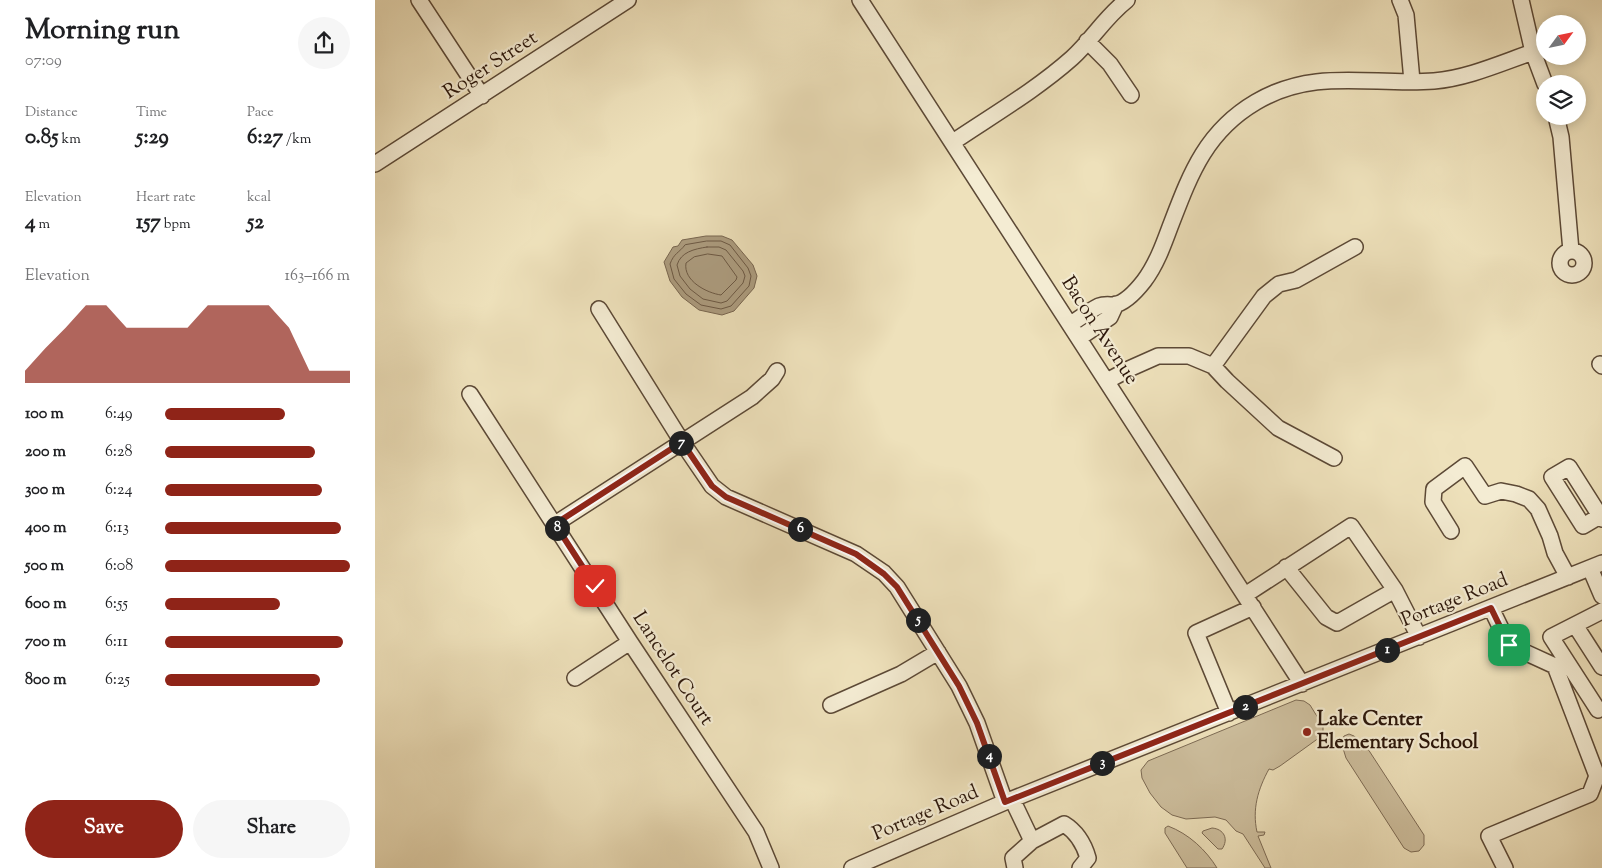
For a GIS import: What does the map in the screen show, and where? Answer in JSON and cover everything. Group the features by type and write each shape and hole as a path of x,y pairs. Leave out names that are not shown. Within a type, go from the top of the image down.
{"street":[{"path":"419,0 482,96"},
{"name":"Roger Street","path":"375,164 628,0"},
{"name":"Bacon Avenue","path":"860,0 1302,684"},
{"path":"953,142 1050,76 1074,57 1116,9 1127,0"},
{"path":"1400,0 1405,15 1412,81"},
{"path":"1521,0 1533,52 1542,75"},
{"path":"1087,41 1110,64 1131,95"},
{"path":"1071,324 1101,305 1116,304 1129,296 1143,282 1157,261 1189,177 1200,158 1217,133 1256,102 1279,91 1323,80 1433,81 1458,78 1533,52"},
{"path":"1559,125 1571,251"},
{"path":"1213,366 1264,296 1279,284 1296,280 1355,247"},
{"path":"1079,338 1110,317 1116,304"},
{"path":"599,309 682,442 712,486 726,497 856,554 884,574 897,587 959,686 977,723 1008,800 1032,841"},
{"path":"1107,381 1158,356 1189,356 1213,366 1278,428 1334,458"},
{"path":"555,524 753,397 772,379 777,371"},
{"name":"Lancelot Court","path":"470,394 630,642 756,832 771,868"},
{"path":"1451,531 1433,502 1433,489 1465,466 1485,496 1501,491 1529,499 1538,509 1555,553 1568,577"},
{"path":"1229,713 1196,632 1249,601 1286,568 1351,526 1395,590 1419,637"},
{"path":"1596,566 1602,596"},
{"name":"Portage Road","path":"856,867 1008,800 1596,566"},
{"path":"1286,568 1326,617 1337,623 1395,590"},
{"path":"1491,608 1509,645 1555,666 1597,776 1590,794 1489,836 1505,868"},
{"path":"1600,615 1551,637 1601,712"},
{"path":"1575,625 1602,667"},
{"path":"575,678 630,642"},
{"path":"831,705 901,674 938,652"},
{"path":"1015,868 1013,858 1032,841 1064,824 1072,829 1086,850 1088,858 1080,868"}],"shaded area":[{"path":"1296,700 1304,701 1310,705 1323,726 1323,735 1280,766 1273,770 1269,769 1262,784 1257,799 1255,815 1257,832 1265,832 1264,835 1258,836 1271,868 1265,868 1243,834 1236,831 1226,820 1215,817 1186,819 1172,815 1161,807 1150,793 1142,778 1141,770 1148,761"},
{"path":"1349,734 1366,746 1424,835 1424,845 1419,851 1411,852 1404,848 1346,758 1341,741 1344,736"},
{"path":"1168,826 1183,833 1196,843 1217,868 1187,868 1165,833 1165,828"},
{"path":"1212,828 1220,830 1224,835 1225,842 1222,849 1218,849 1202,833"}],"water":[{"path":"706,236 722,236 732,240 753,265 757,276 754,288 734,311 722,315 699,310 682,297 670,281 664,262 673,247 678,246 682,240"}],"place":[{"name":"Lake Center Elementary School","path":"1307,732"}],"route":[{"path":"595,586 555,524 682,442 712,486 726,497 856,554 884,574 897,587 959,686 977,723 1005,802 1491,608 1509,645"}]}
